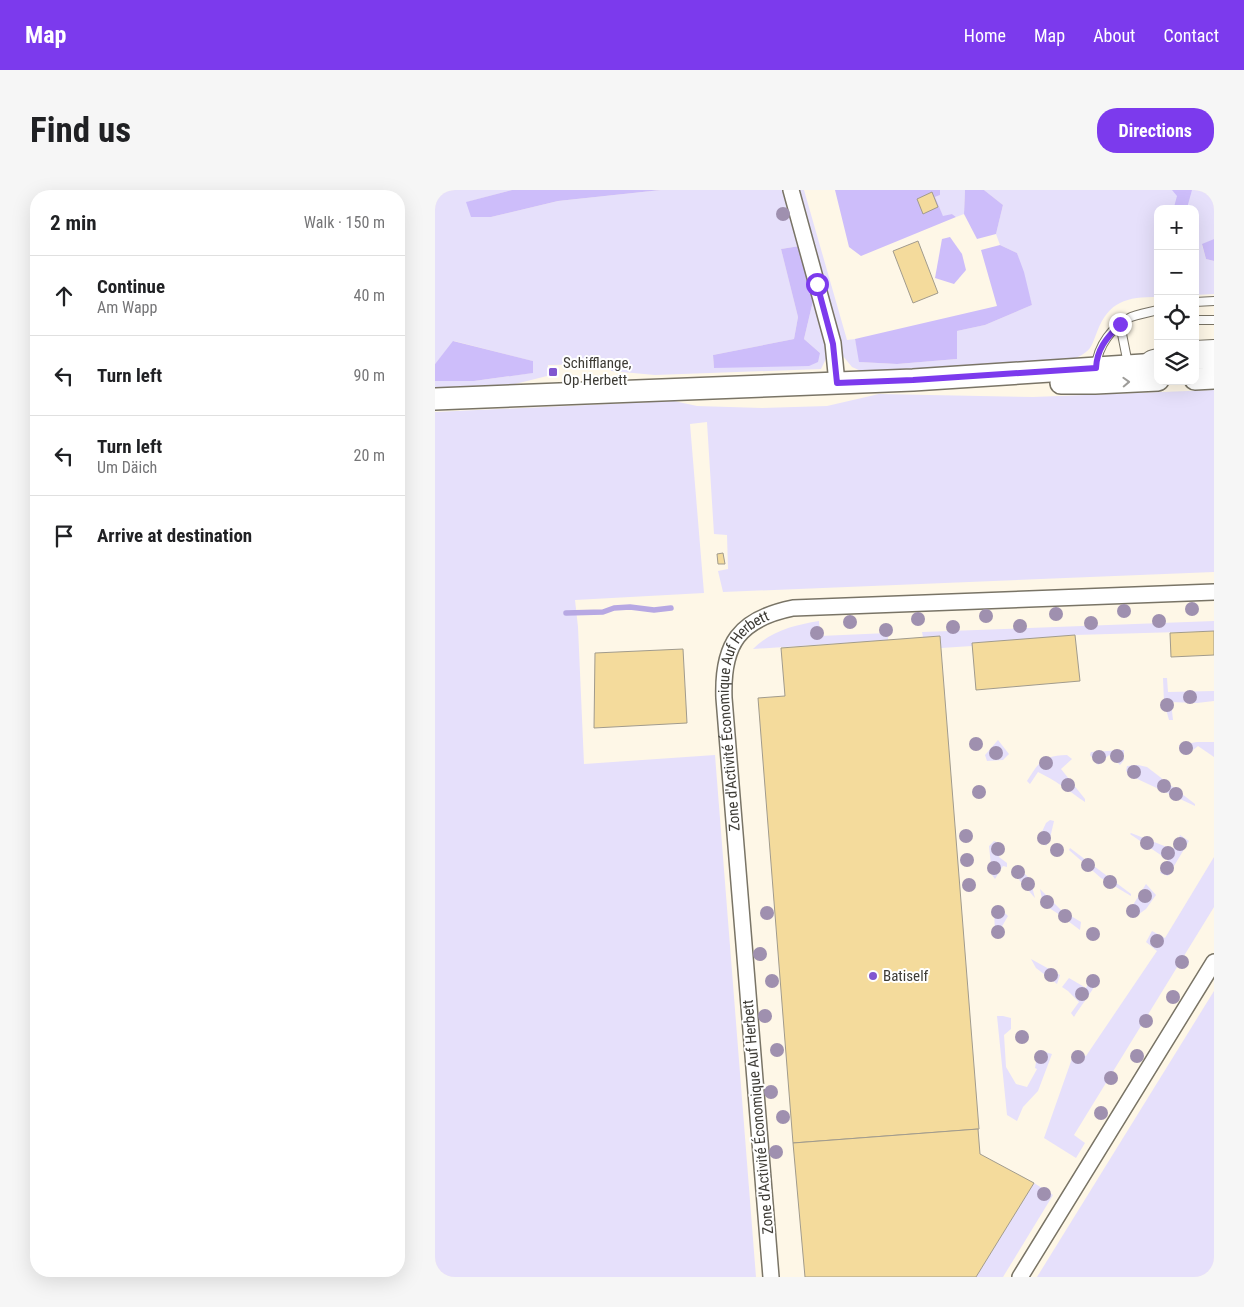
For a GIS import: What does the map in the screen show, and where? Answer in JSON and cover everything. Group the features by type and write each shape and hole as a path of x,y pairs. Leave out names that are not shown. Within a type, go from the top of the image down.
{"highway":[{"path":"1199,355 1214,354"}],"main road":[{"path":"1199,362 1214,361"},
{"path":"435,399 913,380 1096,368 1151,368"},
{"path":"913,380 1095,383 1151,368"},
{"path":"1199,379 1214,378"}],"street":[{"path":"791,190 833,344 837,383"},
{"name":"Zone d'Activité Économique Auf Herbett","path":"771,1277 724,698 723,677 728,655 737,636 753,622 772,612 793,608 1214,592"},
{"path":"1020,1277 1214,962"}],"lane":[{"path":"1199,302 1214,301"},
{"path":"1096,368 1097,356 1102,345 1120,324 1130,318 1154,311"},
{"path":"1199,320 1214,320"},
{"path":"1120,324 1151,368"}],"shaded area":[{"path":"435,190 512,190 467,202 491,217 558,201 661,190 804,190 847,340 855,339 860,362 897,364 957,359 957,331 985,325 1032,305 1017,253 1000,245 996,234 1003,205 984,190 1214,190 1214,239 1202,245 1206,259 1214,261 1214,294 1199,295 1199,205 1154,205 1154,297 1128,300 1113,307 1107,313 1088,350 1082,355 1068,360 1049,363 861,371 852,367 833,344 821,369 655,375 611,371 610,364 548,365 547,376 459,398 435,399 435,381 474,381 532,373 533,361 454,341 435,364","holes":["806,245 817,284 804,339 820,353 714,368 713,355 794,339 798,317 781,249"]},
{"path":"512,190 661,190 558,201 491,217 471,217 466,202"},
{"path":"835,190 940,190 940,195 935,197 943,216 952,214 956,217 861,256 849,247"},
{"path":"940,190 965,190 964,214 956,217 952,214 943,217 935,197 940,195"},
{"path":"965,190 984,190 1003,205 996,234 977,239 964,214"},
{"path":"1172,190 1192,190 1188,205 1175,205 1177,196"},
{"path":"950,237 962,254 966,270 954,284 935,278 942,239"},
{"path":"1214,239 1214,261 1206,259 1202,244"},
{"path":"806,245 817,284 804,339 820,353 818,362 809,366 714,368 713,355 794,339 798,317 781,249"},
{"path":"1000,245 1017,253 1032,305 985,325 957,331 957,359 897,364 859,362 855,339 997,306 981,250"},
{"path":"453,341 533,361 533,373 474,381 435,381 435,364"},
{"path":"1214,390 1214,572 723,592 718,571 728,569 727,535 714,534 707,422 690,424 704,593 575,600 578,627 584,764 715,755 756,1277 435,1277 435,412 674,401 697,406 762,408 827,406 879,394 1033,397"},
{"path":"819,621 820,636 888,633 888,640 753,649 775,633"},
{"path":"1214,621 1214,631 1075,635 972,643 972,646 941,648 940,636 923,637 922,632"},
{"path":"1163,678 1167,678 1168,692 1214,691 1214,701 1197,703 1171,702 1173,720 1169,720 1164,702"},
{"path":"998,740 1009,754 1003,760 987,761 985,755"},
{"path":"1214,742 1214,757 1198,746 1187,755 1179,749 1179,745"},
{"path":"1124,750 1124,760 1120,765 1109,755 1098,765 1090,755 1091,752"},
{"path":"1067,755 1072,759 1061,769 1085,799 1085,802 1038,772 1030,784 1027,781 1039,764 1047,758"},
{"path":"1138,765 1147,767 1195,804 1195,806 1131,776 1126,771 1127,766"},
{"path":"1050,820 1054,821 1046,846 1039,838 1046,823"},
{"path":"1131,833 1172,849 1175,848 1180,835 1189,841 1168,876 1160,873 1168,860"},
{"path":"994,841 1004,845 999,857 1007,863 1007,867 1003,866 995,879 992,875 989,846"},
{"path":"1070,848 1131,894 1131,896 1101,878 1069,850"},
{"path":"1214,857 1214,907 1074,1135 1085,1143 1076,1158 1044,1138 1075,1050 1086,1056 1157,951 1146,942 1152,931 1165,938"},
{"path":"1016,865 1030,879 1035,898 1015,875"},
{"path":"1146,884 1156,895 1146,909 1135,917 1128,913"},
{"path":"1040,889 1061,910 1081,922 1080,930 1043,904"},
{"path":"999,907 1008,916 1001,928 1002,932 997,936 995,934 994,909"},
{"path":"1031,959 1060,975 1057,984 1036,968"},
{"path":"1093,974 1098,977 1097,981 1074,1017 1071,1013 1079,1002 1062,987 1069,978 1086,988"},
{"path":"1214,991 1214,1277 1037,1277"},
{"path":"997,1016 1011,1018 1011,1029 1004,1035 1006,1067 1016,1084 1027,1087 1037,1069 1035,1068 1038,1050 1052,1054 1038,1091 1023,1107 1017,1121 1007,1115"},
{"path":"1034,1183 1053,1195 1003,1277 976,1277"}],"building":[{"path":"932,192 938,207 923,214 917,199"},
{"path":"918,241 938,293 913,303 893,251"},
{"path":"723,553 725,564 718,564 717,554"},
{"path":"1214,631 1214,655 1171,657 1170,633"},
{"path":"1075,635 1080,681 976,690 972,643"},
{"name":"Batiself","path":"940,636 979,1129 793,1143 758,698 785,696 781,648"},
{"path":"683,649 687,723 594,728 595,653"},
{"path":"978,1129 980,1154 1034,1183 976,1277 805,1277 793,1143"}],"waterway":[{"path":"566,613 603,612 614,608 630,607 654,610 671,608"}],"place":[{"name":"Schifflange, Op Herbett","path":"553,372"},
{"name":"Batiself","path":"873,976"}],"route":[{"path":"817,284 833,344 837,383 1096,368 1097,356 1102,345 1120,324"}]}
